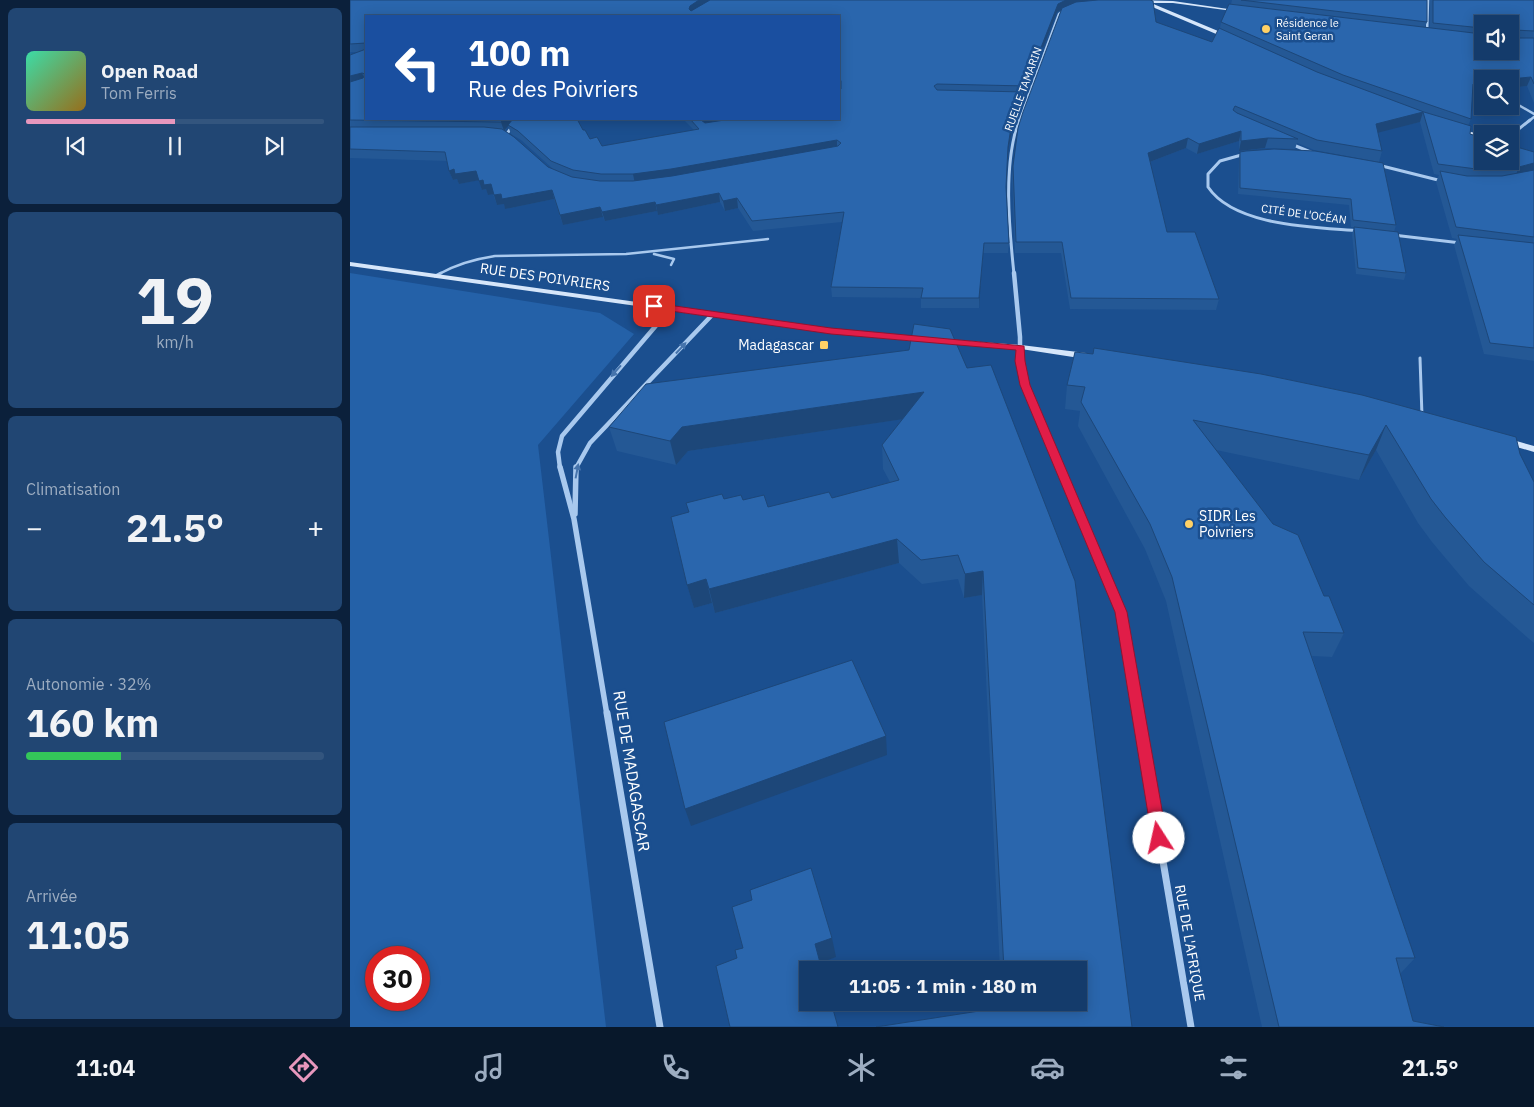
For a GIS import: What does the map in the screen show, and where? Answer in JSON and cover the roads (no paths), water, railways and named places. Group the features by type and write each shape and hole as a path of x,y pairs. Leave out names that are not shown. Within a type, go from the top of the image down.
{"street":[{"path":"1427,35 1428,0"},
{"path":"1133,1 1185,2 1249,13"},
{"path":"1144,2 1231,38"},
{"name":"RUELLE TAMARIN","path":"1021,348 1011,248 1009,162 1016,129 1059,14 1067,9"},
{"path":"1417,34 1436,36"},
{"path":"1019,98 1028,98"},
{"path":"1519,106 1534,115 1519,128"},
{"path":"506,135 517,120"},
{"path":"1448,127 1474,135"},
{"path":"497,134 506,135 513,139"},
{"path":"1287,142 1314,154 1295,153"},
{"name":"CITÉ DE L'OCÉAN","path":"1251,153 1236,155 1215,164 1208,174 1206,184 1213,196 1230,208 1256,217 1288,223 1367,232"},
{"path":"1369,164 1445,181"},
{"path":"1386,234 1465,243"},
{"name":"RUE DES POIVRIERS","path":"350,264 883,337 1021,348 1100,358"},
{"name":"RUE DE MADAGASCAR","path":"660,1027 574,519 561,472 558,452 562,436 671,308"},
{"name":"RUE DE MADAGASCAR","path":"574,519 576,467 590,444 713,314"},
{"name":"RUE DE L'AFRIQUE","path":"1021,348 1020,361 1025,385 1121,612 1191,1027"},
{"path":"1493,438 1534,449"}],"lane":[{"path":"435,276 448,267 484,258 649,252 768,239"},
{"path":"649,252 674,259 671,265"},
{"path":"1420,358 1422,419"}],"place":[{"name":"Résidence le Saint Geran","path":"1266,29"},
{"name":"Madagascar","path":"824,345"},
{"name":"SIDR Les Poivriers","path":"1189,524"}]}
